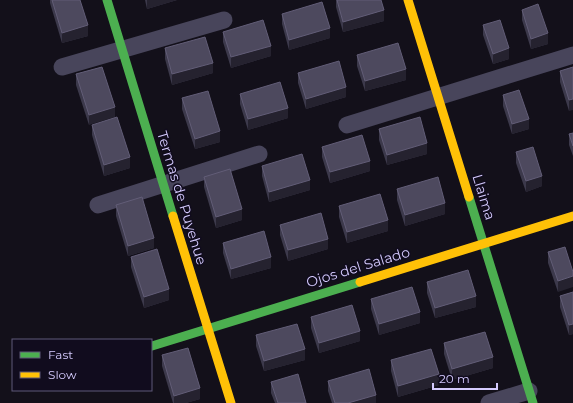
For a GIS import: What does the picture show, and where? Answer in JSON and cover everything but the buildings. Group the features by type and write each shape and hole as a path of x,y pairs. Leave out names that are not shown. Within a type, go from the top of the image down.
{"street":[{"name":"Termas de Puyehue","path":"107,0 231,403"},
{"name":"Llaima","path":"408,0 531,397"},
{"path":"62,67 224,20"},
{"path":"347,125 573,55"},
{"path":"98,205 259,154"},
{"name":"Ojos del Salado","path":"152,346 573,216"},
{"path":"489,403 531,397"}],"traffic: fast":[{"path":"107,0 173,216"},
{"path":"469,197 533,403"},
{"path":"152,346 360,282"}],"traffic: slow":[{"path":"408,0 469,197"},
{"path":"173,216 231,403"},
{"path":"360,282 573,216"}]}
